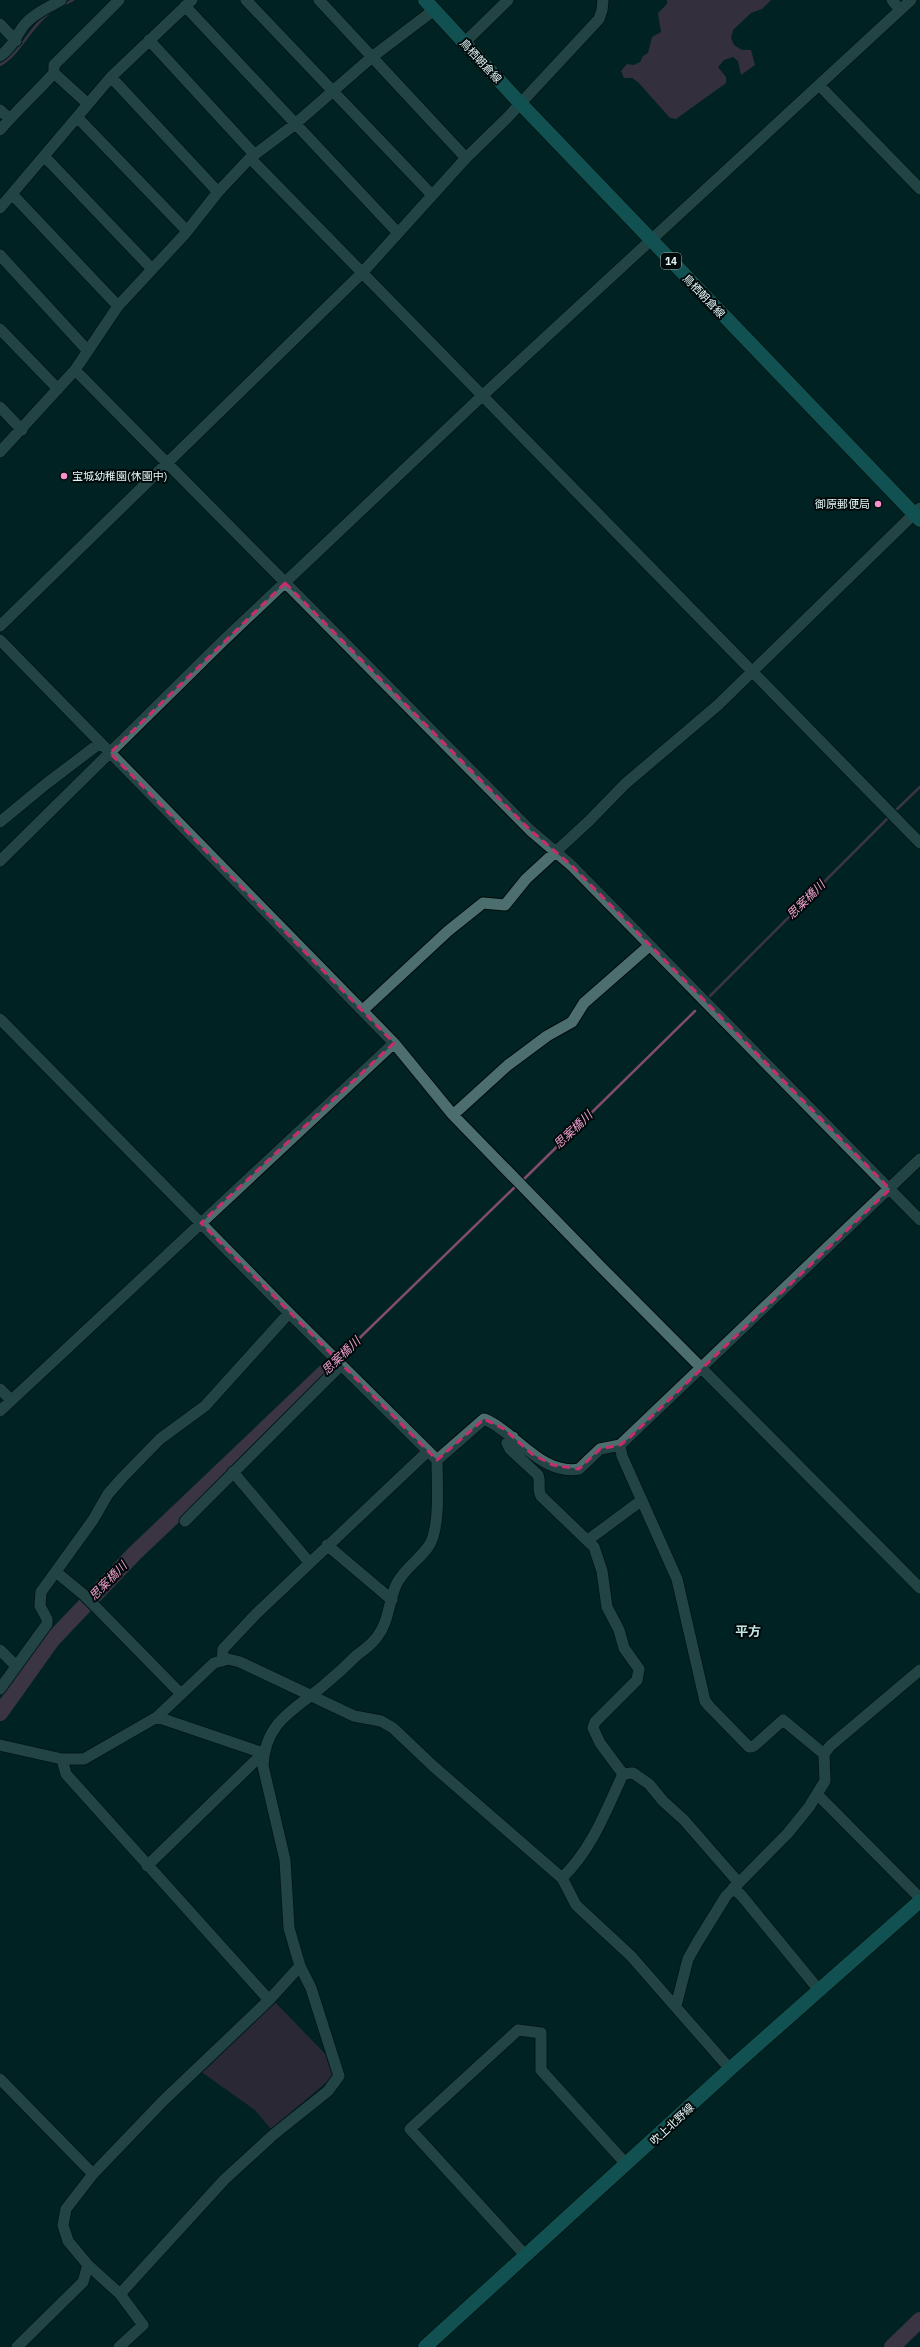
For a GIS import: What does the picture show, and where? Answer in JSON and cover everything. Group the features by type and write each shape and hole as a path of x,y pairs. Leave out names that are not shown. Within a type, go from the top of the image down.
{"main road":[{"name":"鳥栖朝倉線","path":"429,5 651,240 918,514"},
{"name":"吹上北野線","path":"425,2347 627,2165 730,2069 920,1901"}],"street":[{"path":"0,56 16,41 24,26 38,12 61,0"},
{"path":"0,130 54,73 54,65 119,0"},
{"path":"246,0 432,195"},
{"path":"319,0 466,158"},
{"path":"464,43 508,0"},
{"path":"0,626 169,463 362,273 466,158 599,19 603,0"},
{"path":"892,0 900,10"},
{"path":"0,861 223,641 482,396 820,86 911,0"},
{"path":"0,208 111,77 188,3 294,125 398,234"},
{"path":"0,452 22,430 75,370 118,306 187,231 218,192 252,156 294,125 429,5"},
{"path":"0,24 16,41"},
{"path":"149,40 252,156 362,273 920,843"},
{"path":"54,73 88,104"},
{"path":"111,77 218,192"},
{"path":"820,86 920,189"},
{"path":"0,110 10,119"},
{"path":"77,116 187,231"},
{"path":"44,156 152,269"},
{"path":"12,194 118,306"},
{"path":"0,255 88,351"},
{"path":"0,329 58,389"},
{"path":"75,370 169,463 285,583 530,830 557,852 920,1220"},
{"path":"0,407 22,430"},
{"path":"363,1010 448,931 483,903 505,905 526,879 557,852 625,784 702,720 754,673 918,514"},
{"path":"0,640 363,1010 394,1043 453,1115 519,1181 602,1268 920,1588"},
{"path":"0,822 46,784 100,743"},
{"path":"453,1115 520,1056 547,1036 572,1022 584,1003 649,946"},
{"path":"0,1019 289,1313 427,1452 437,1460"},
{"path":"0,1411 394,1043"},
{"path":"120,2294 224,2180 335,2083 339,2076 311,1988 300,1966 289,1928 285,1860 263,1766 264,1755 276,1724 286,1713 310,1695 377,1638 387,1621 397,1584 406,1569 429,1546 435,1534 437,1460 484,1419 504,1429 532,1454 565,1469 575,1470 586,1463 600,1449 620,1445 920,1159"},
{"path":"0,1689 47,1624 40,1606 41,1592 108,1494 144,1452 205,1406 289,1313"},
{"path":"185,1521 234,1472 338,1362"},
{"path":"0,1389 11,1400"},
{"path":"513,1437 508,1442 510,1449 538,1475 538,1491 541,1496 594,1547 602,1571 607,1607 619,1630 624,1648 639,1669 637,1680 595,1722 594,1728 600,1743 623,1774"},
{"path":"620,1445 622,1456 677,1580 703,1693 709,1706 749,1747 754,1746 783,1720 824,1754"},
{"path":"222,1661 223,1649 231,1639 309,1562 427,1452"},
{"path":"234,1472 309,1562"},
{"path":"588,1540 642,1500"},
{"path":"327,1545 392,1600"},
{"path":"56,1572 84,1595 181,1694"},
{"path":"0,1650 16,1666"},
{"path":"0,1745 62,1759 84,1759 157,1717 214,1663 228,1659 240,1662 354,1716 381,1722 393,1728 433,1766 562,1878 576,1905 631,1956 730,2069"},
{"path":"676,2006 688,1959 704,1932 735,1885 788,1833 817,1794 825,1781 824,1754 834,1740 920,1670"},
{"path":"157,1717 264,1755"},
{"path":"147,1866 256,1760 264,1755"},
{"path":"62,1759 66,1774 147,1866 269,2000"},
{"path":"623,1774 633,1773 649,1784 662,1801 684,1820 735,1885 741,1895 820,1990"},
{"path":"562,1878 581,1856 598,1829 623,1774"},
{"path":"817,1794 920,1898"},
{"path":"119,2347 144,2325 120,2294 88,2265 68,2241 63,2221 71,2200 93,2174 163,2101 269,2000 300,1966"},
{"path":"526,2256 410,2129 518,2030 541,2032 541,2070 627,2165"},
{"path":"0,2079 93,2174"},
{"path":"19,2346 82,2282 88,2265"}],"highlighted area":[{"path":"285,583 530,830 571,865 890,1189 620,1445 600,1449 579,1469 553,1465 532,1454 504,1429 484,1419 437,1460 201,1223 394,1043 110,753"}],"shaded area":[{"path":"667,0 771,0 762,9 751,13 733,30 731,38 734,45 742,50 751,50 755,65 741,75 738,61 733,57 724,60 718,67 726,77 726,83 676,119 670,118 638,82 632,78 624,78 621,71 627,64 634,65 640,62 643,56 648,53 652,37 661,32 658,13 667,4"},
{"path":"274,2001 331,2060 334,2076 271,2129 255,2110 200,2071"}],"waterway":[{"path":"61,6 73,0"},
{"path":"0,65 14,54 35,26 48,14"},
{"name":"思案橋川","path":"895,811 920,787"},
{"name":"思案橋川","path":"707,999 889,817"},
{"name":"思案橋川","path":"521,1182 695,1011"},
{"name":"思案橋川","path":"339,1358 517,1185"},
{"name":"思案橋川","path":"327,1370 335,1362"},
{"name":"思案橋川","path":"0,1713 52,1640 134,1554 327,1370"},
{"path":"892,2347 920,2320"}],"place":[{"name":"宝城幼稚園(休園中)","path":"64,476"},
{"name":"御原郵便局","path":"878,504"}],"district":[{"name":"平方","path":"748,1631"}]}
